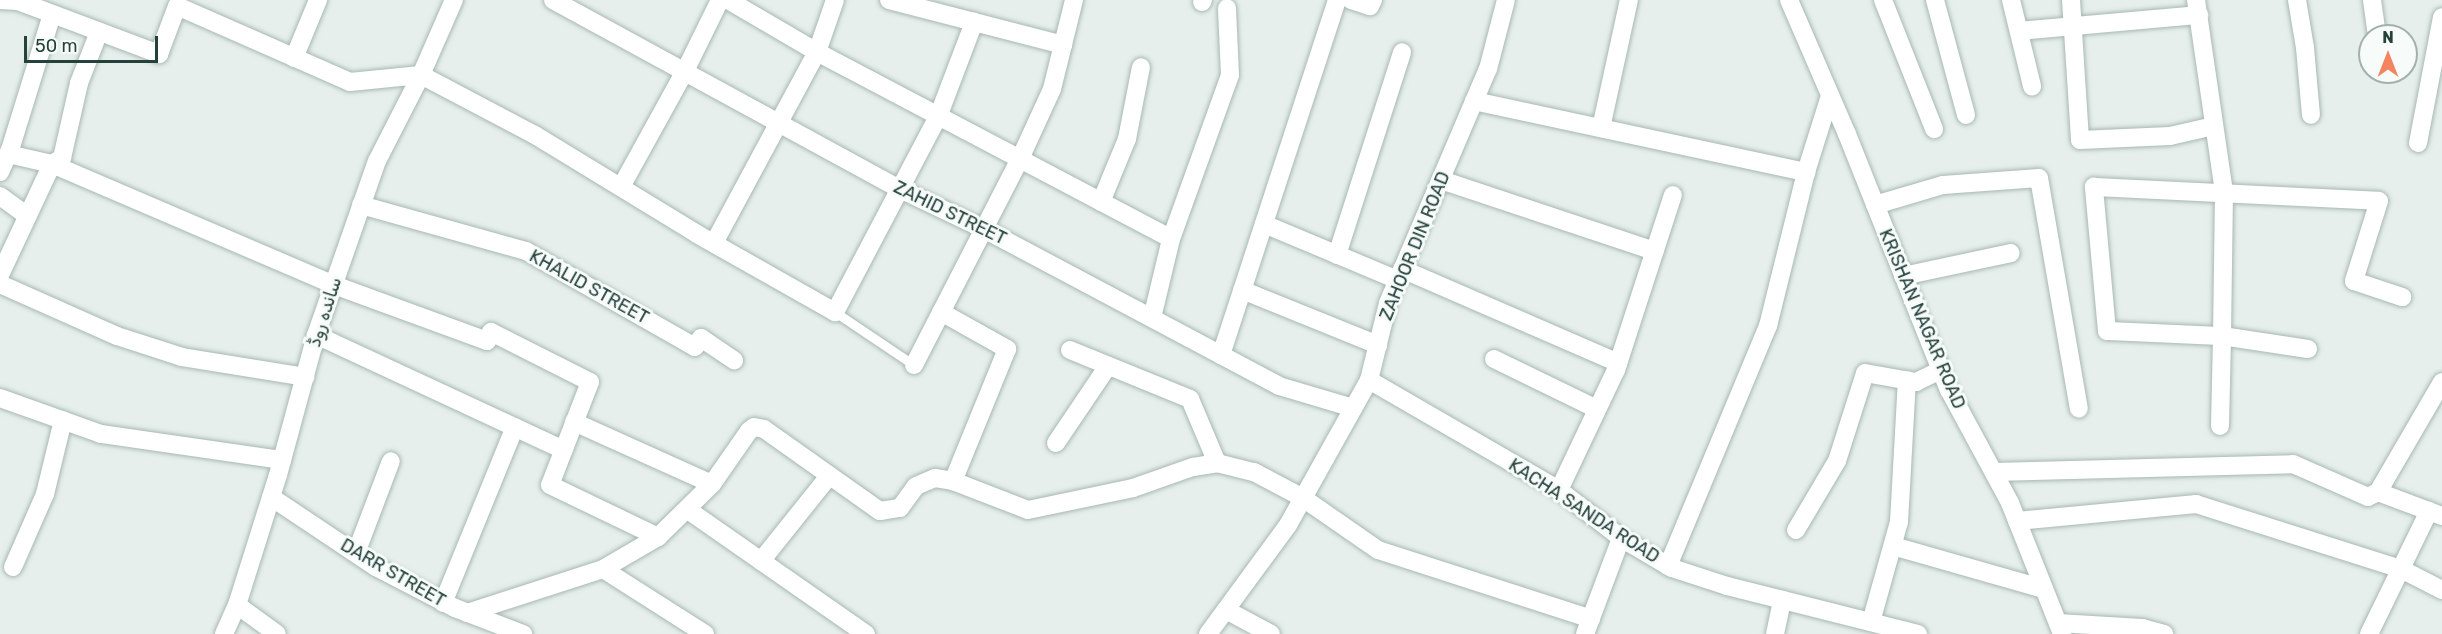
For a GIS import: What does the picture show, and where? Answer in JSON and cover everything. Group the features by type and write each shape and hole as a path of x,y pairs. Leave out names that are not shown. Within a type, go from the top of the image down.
{"street":[{"path":"0,0 18,1 159,54 177,6 350,82 421,75 535,135 714,243 835,312 938,117 974,22"},
{"path":"294,58 318,0"},
{"name":"ساندہ روڈ","path":"224,634 237,605 282,460 316,335 361,205 377,161 421,75 454,0"},
{"name":"ZAHID STREET","path":"554,0 900,189 984,229 1279,386 1353,408"},
{"path":"621,187 685,71 720,0"},
{"path":"729,0 817,52 1171,239"},
{"path":"714,243 817,52 835,0"},
{"path":"889,0 1063,45"},
{"path":"914,365 1020,160 1052,89 1074,0"},
{"path":"1221,355 1337,0"},
{"path":"1351,0 1370,6 1373,0"},
{"name":"ZAHOOR DIN ROAD","path":"1208,634 1288,525 1370,380 1388,303 1488,69 1506,0"},
{"path":"1601,128 1629,0"},
{"name":"KRISHAN NAGAR ROAD","path":"1789,0 1949,390 2018,521 2060,629"},
{"path":"1883,0 1934,129"},
{"path":"1935,0 1966,115"},
{"path":"2011,0 2032,86"},
{"path":"2071,0 2080,140 2170,136 2214,126"},
{"path":"2297,0 2305,48 2311,115"},
{"path":"2372,0 2375,24"},
{"path":"1152,318 1171,239 1230,75 1227,8"},
{"path":"2019,31 2073,27 2197,8 2224,193 2220,426"},
{"path":"0,172 8,154 52,14"},
{"path":"2418,143 2442,17"},
{"path":"0,275 52,164 62,158 80,83 99,32"},
{"path":"1337,255 1402,52"},
{"path":"1101,202 1127,139 1141,67"},
{"path":"1668,566 1768,326 1806,172 1830,96"},
{"path":"1474,101 1806,172"},
{"path":"8,154 52,164 334,285 487,341 492,332 590,382 550,485 658,537"},
{"path":"1875,205 1943,185 2039,178 2079,409"},
{"path":"1441,180 1654,251"},
{"path":"2308,349 2222,336 2107,331 2094,187 2379,201 2354,281 2402,297"},
{"path":"1559,490 1618,363 1673,195"},
{"path":"0,196 28,216"},
{"name":"KHALID STREET","path":"361,205 526,251 695,346 701,339 734,360"},
{"path":"1264,224 1337,255 1400,275 1618,363"},
{"path":"1903,276 2011,253"},
{"path":"0,284 117,336 182,357 304,377"},
{"path":"1242,290 1378,345"},
{"path":"941,312 1007,349 953,481"},
{"path":"316,335 564,450"},
{"path":"1070,350 1190,399 1217,463"},
{"path":"1494,359 1597,409"},
{"path":"1056,443 1108,366"},
{"path":"1796,530 1837,460 1865,373 1916,382 1941,370"},
{"name":"KACHA SANDA ROAD","path":"1370,380 1559,490 1622,538 1668,566 1726,586 1918,634"},
{"path":"1871,622 1899,522 1907,380"},
{"path":"1994,472 2294,464 2368,496 2378,492 2442,382"},
{"path":"0,398 101,434 282,460"},
{"path":"13,567 45,494 63,420"},
{"path":"574,422 712,484"},
{"path":"443,603 515,427"},
{"path":"467,613 603,569 658,537 712,484 754,427 764,429 880,511 900,508 916,486 934,478 953,481 1028,510 1133,488 1193,467 1217,463 1254,472 1303,498 1378,550 1588,627 1622,538"},
{"path":"356,553 390,461"},
{"path":"761,561 829,476"},
{"path":"2369,634 2401,569 2435,514 2378,492"},
{"name":"DARR STREET","path":"271,496 356,553 443,603 523,634"},
{"path":"2018,521 2196,504 2401,569 2442,590"},
{"path":"688,510 866,634"},
{"path":"1893,546 2044,589"},
{"path":"603,569 705,634"},
{"path":"1775,634 1782,600"},
{"path":"237,605 277,634"},
{"path":"1226,610 1271,634"},
{"path":"2060,629 2142,628 2164,634"}],"lane":[{"path":"835,312 914,365"}]}
